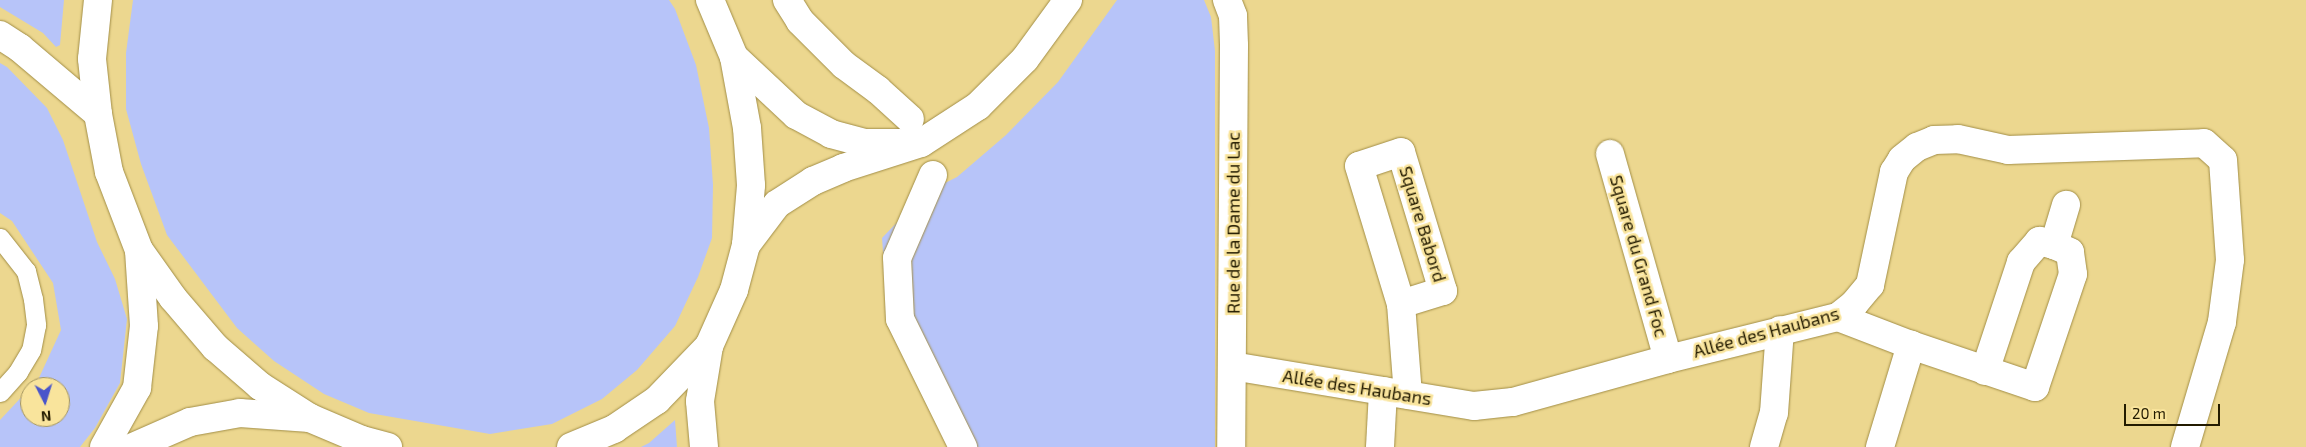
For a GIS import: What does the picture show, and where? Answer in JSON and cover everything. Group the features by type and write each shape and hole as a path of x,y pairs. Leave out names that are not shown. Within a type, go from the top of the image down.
{"street":[{"path":"98,0 92,58 98,114 109,172 139,250 173,298 215,347 260,386 310,418 362,440 388,447"},
{"path":"704,447 700,401 709,346 734,290 746,245 750,184 747,128 734,57 710,0"},
{"path":"787,0 800,21 844,65 878,90 916,131"},
{"path":"746,245 777,204 814,181 916,131 978,106 1025,59 1068,0"},
{"name":"Rue de la Dame du Lac","path":"1227,0 1233,16 1234,46 1232,447"},
{"path":"0,35 20,48 98,114"},
{"path":"734,57 796,115 832,134 864,143 916,131"},
{"name":"Allée des Haubans","path":"1232,366 1474,406 1513,402 1668,359 1838,317 1854,304 1870,285 1894,172 1902,159 1917,147 1934,140 1958,139 2008,150 2204,142 2223,160 2230,260 2222,322 2185,447"},
{"name":"Square Babord","path":"1380,447 1395,393 1401,304 1359,166 1401,152 1443,292 1401,304"},
{"name":"Square du Grand Foc","path":"1610,154 1668,359"},
{"path":"933,174 897,258 900,318 963,447"},
{"path":"2054,245 2066,205"},
{"path":"1838,317 1911,345 1985,371 2035,387 2073,274 2070,252 2054,245 2039,242 2021,262 1985,371"},
{"path":"104,447 137,388 144,326 139,250"},
{"path":"1764,447 1774,413 1780,330"},
{"path":"1880,447 1911,345"},
{"path":"571,447 614,429 657,400 709,346"},
{"path":"133,447 190,422 240,413 310,418"}],"lane":[{"path":"0,238 26,271 34,299 36,325 31,350 18,372 0,392"}],"shaded area":[{"path":"0,0 64,0 60,45 56,47 43,33 0,7"},
{"path":"133,0 669,0 675,9 696,65 709,128 713,185 712,238 698,277 675,326 637,370 602,399 552,424 490,434 369,413 324,394 274,361 237,328 167,235 141,164 126,109 126,53"},
{"path":"1117,0 1204,0 1211,17 1215,51 1215,447 949,447 888,322 882,238 925,193 957,177 1006,135 1058,82"},
{"path":"0,63 7,67 47,108 63,140 97,242 115,279 127,319 120,383 95,428 80,447 0,447 0,420 20,399 20,427 70,427 70,377 39,377 61,330 53,283 12,221 0,213"},
{"path":"675,420 677,447 641,447 649,443"}]}
